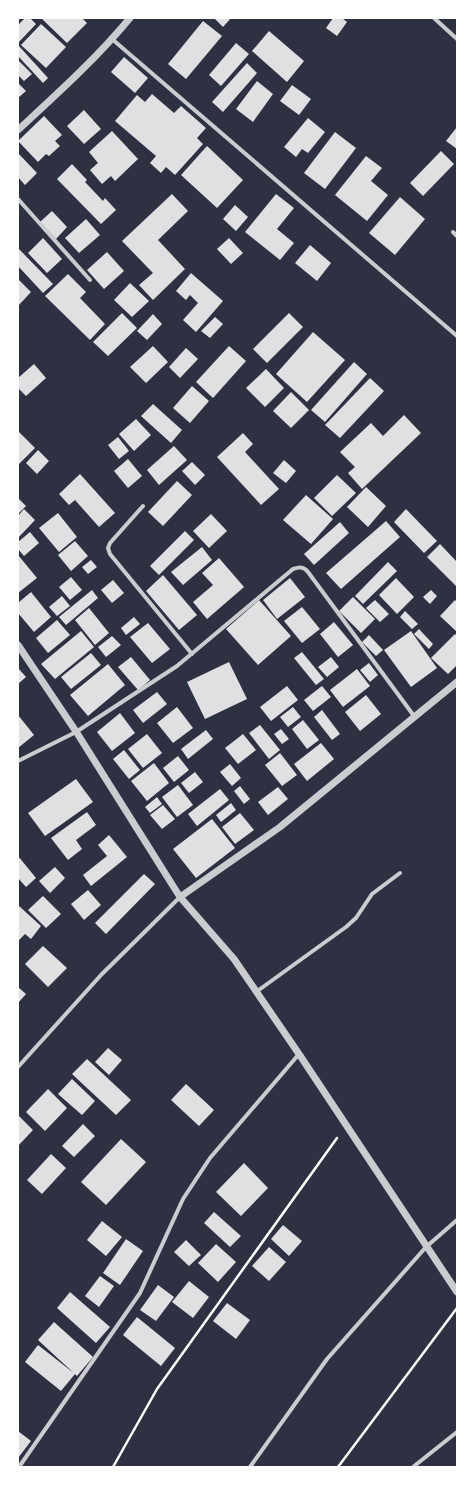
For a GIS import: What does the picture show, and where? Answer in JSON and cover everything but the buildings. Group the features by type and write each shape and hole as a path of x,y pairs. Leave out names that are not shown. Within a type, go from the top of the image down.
{"street":[{"path":"18,130 81,72 130,18"},
{"path":"434,18 457,38"},
{"path":"112,39 457,336"},
{"path":"18,199 90,280"},
{"path":"453,232 457,236"},
{"path":"143,506 110,543 108,548 110,554 192,654"},
{"path":"18,761 76,732 177,666 293,569 299,567 304,568 414,716"},
{"path":"18,645 76,732 180,897 234,959 300,1054 457,1292"},
{"path":"18,1067 101,975 180,897 280,827 457,682"},
{"path":"256,992 346,927 356,918 372,894 400,873"},
{"path":"19,1467 140,1293 187,1193 210,1158 300,1054"},
{"path":"250,1467 327,1359 426,1247 457,1220"},
{"path":"413,1467 457,1432"}],"path":[{"path":"112,1467 157,1389 346,1124"},
{"path":"338,1467 457,1308"}]}
